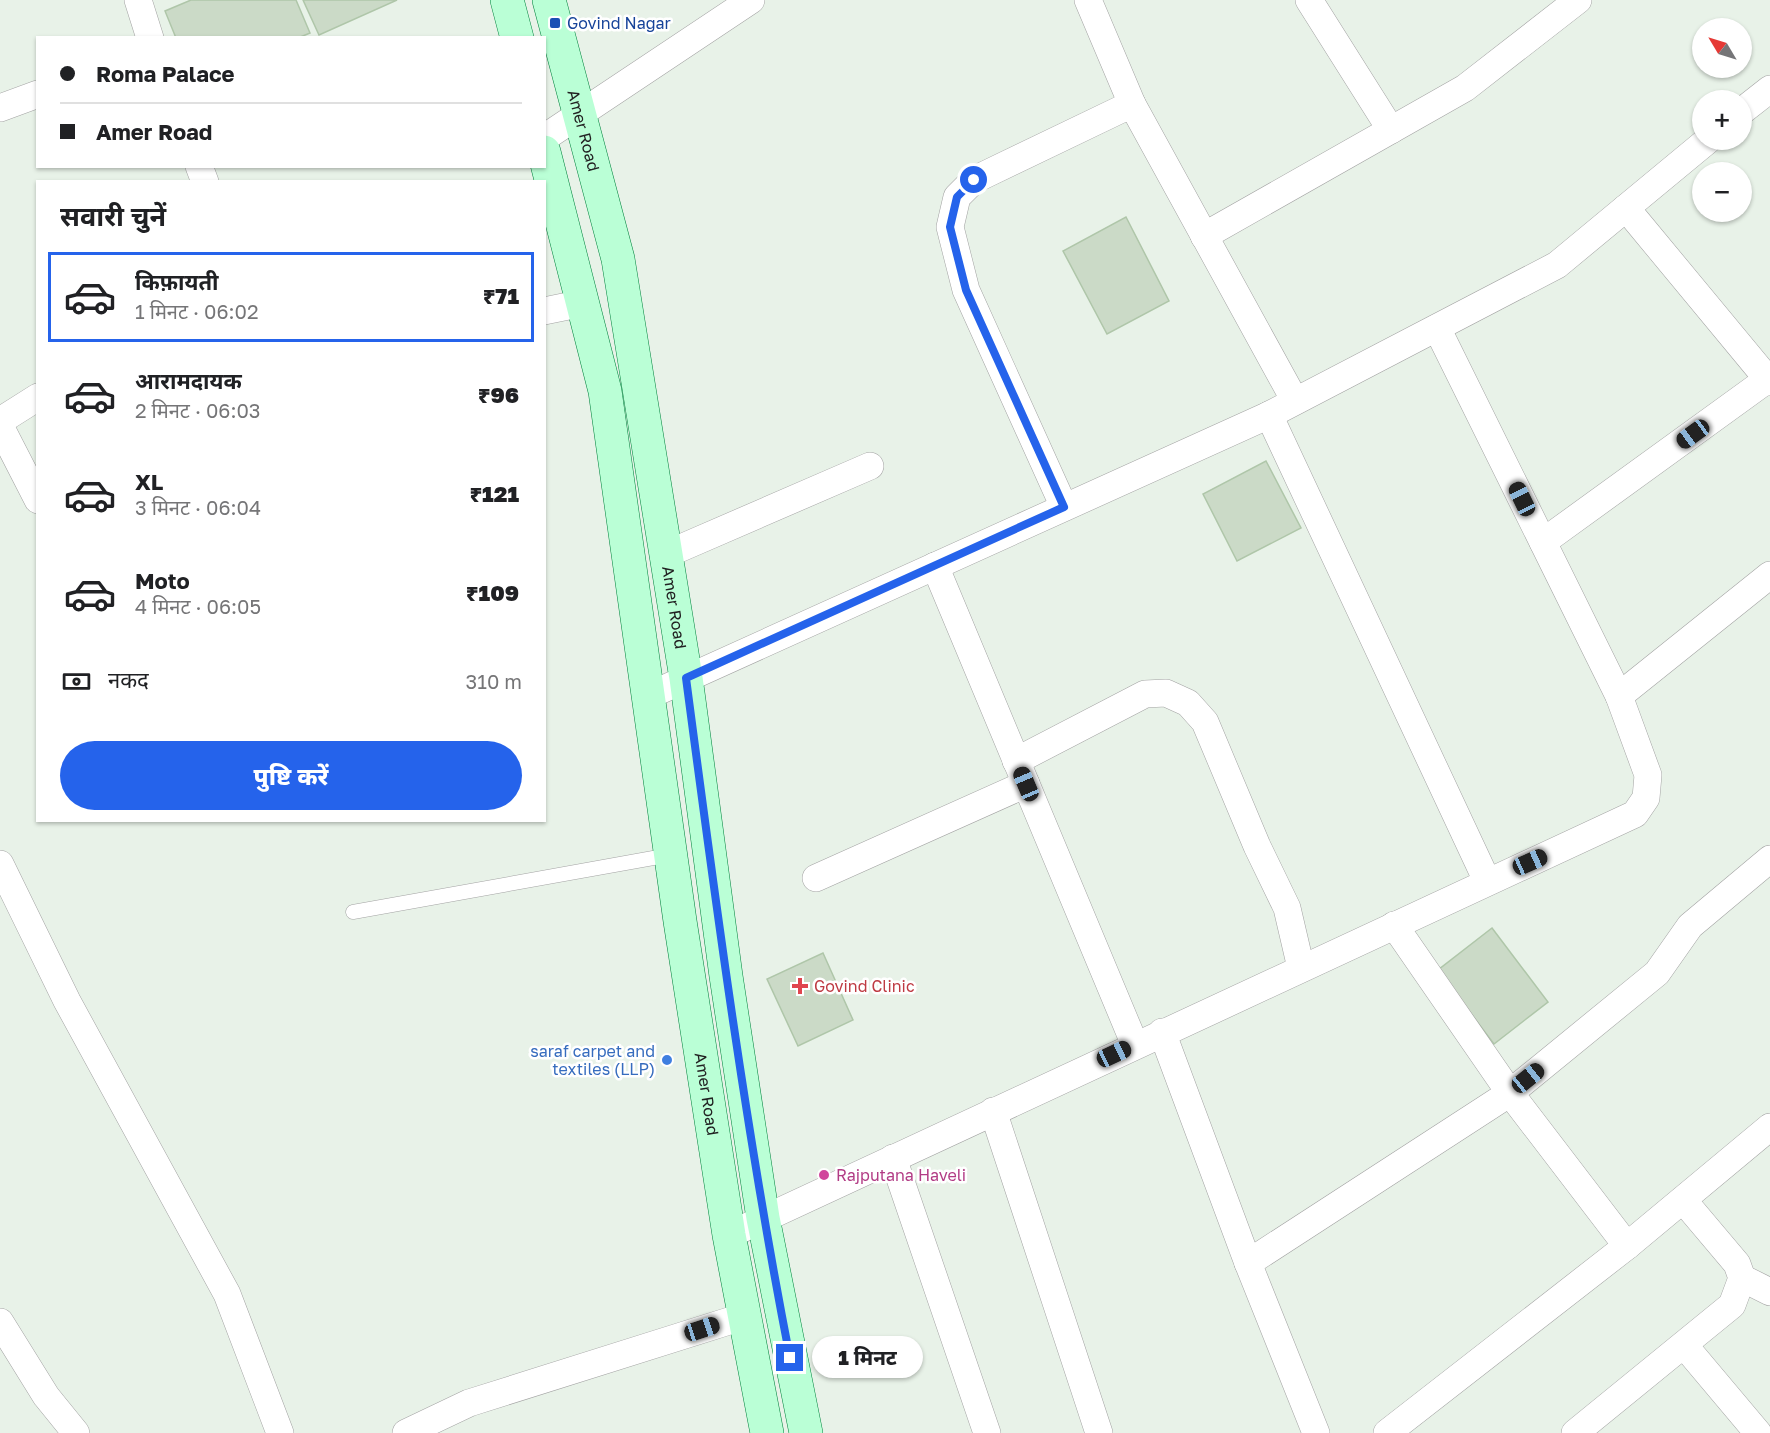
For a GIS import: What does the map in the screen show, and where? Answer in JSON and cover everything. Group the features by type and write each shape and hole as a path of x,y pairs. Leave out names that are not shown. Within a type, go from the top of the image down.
{"main road":[{"path":"507,0 516,36"},
{"name":"Amer Road","path":"549,0 578,116 618,259 686,678 726,976 762,1218 806,1433"},
{"name":"Amer Road","path":"546,160 605,391 670,855 729,1234 767,1433"}],"street":[{"path":"138,0 149,36"},
{"path":"546,137 751,0"},
{"path":"1088,0 1132,104 1295,401"},
{"path":"1309,0 1391,130"},
{"path":"1204,236 1465,88 1578,0"},
{"path":"1752,103 1770,89"},
{"path":"0,108 36,95"},
{"path":"1064,507 966,290 950,227 957,197 974,180 1132,104"},
{"path":"648,696 1269,415 1437,328 1557,265 1696,150"},
{"path":"1543,542 1769,381 1626,208"},
{"path":"546,311 583,303"},
{"path":"729,1234 1635,814 1646,798 1648,775 1619,696 1437,328"},
{"path":"0,421 36,398"},
{"path":"1269,415 1487,881"},
{"path":"0,426 36,496"},
{"path":"667,554 870,466"},
{"path":"935,566 1135,1045"},
{"path":"1619,696 1770,575"},
{"path":"816,878 1021,772 1145,694 1166,693 1188,703 1205,722 1257,846 1287,908 1301,968"},
{"path":"1248,1263 1510,1093 1657,973 1690,926 1770,859"},
{"path":"0,864 66,1001 227,1294 280,1433"},
{"path":"1394,925 1510,1093 1627,1246"},
{"path":"1162,1032 1248,1263 1316,1433"},
{"path":"993,1111 1100,1433"},
{"path":"1387,1433 1627,1246 1770,1127"},
{"path":"893,1158 987,1433"},
{"path":"1575,1433 1732,1305 1742,1278 1737,1264 1683,1200"},
{"path":"1742,1278 1770,1292"},
{"path":"406,1433 469,1403 745,1316"},
{"path":"0,1322 46,1396 76,1433"},
{"path":"1684,1345 1758,1433"}],"lane":[{"path":"353,912 670,855"}],"building":[{"path":"191,0 296,0 310,33 303,36 175,36 165,11"},
{"path":"303,0 397,0 319,35"},
{"path":"1126,217 1169,301 1107,334 1063,251"},
{"path":"1266,461 1301,528 1237,561 1203,494"},
{"path":"1492,928 1548,1002 1494,1044 1438,970"},
{"path":"823,953 853,1020 798,1046 767,979"}],"place":[{"name":"Govind Nagar","path":"555,23"},
{"name":"Govind Clinic","path":"800,986"},
{"name":"saraf carpet and textiles (LLP)","path":"667,1060"},
{"name":"Rajputana Haveli","path":"824,1175"}],"route":[{"path":"790,1358 762,1218 726,976 686,678 1064,507 966,290 950,227 957,197 974,180"}]}
